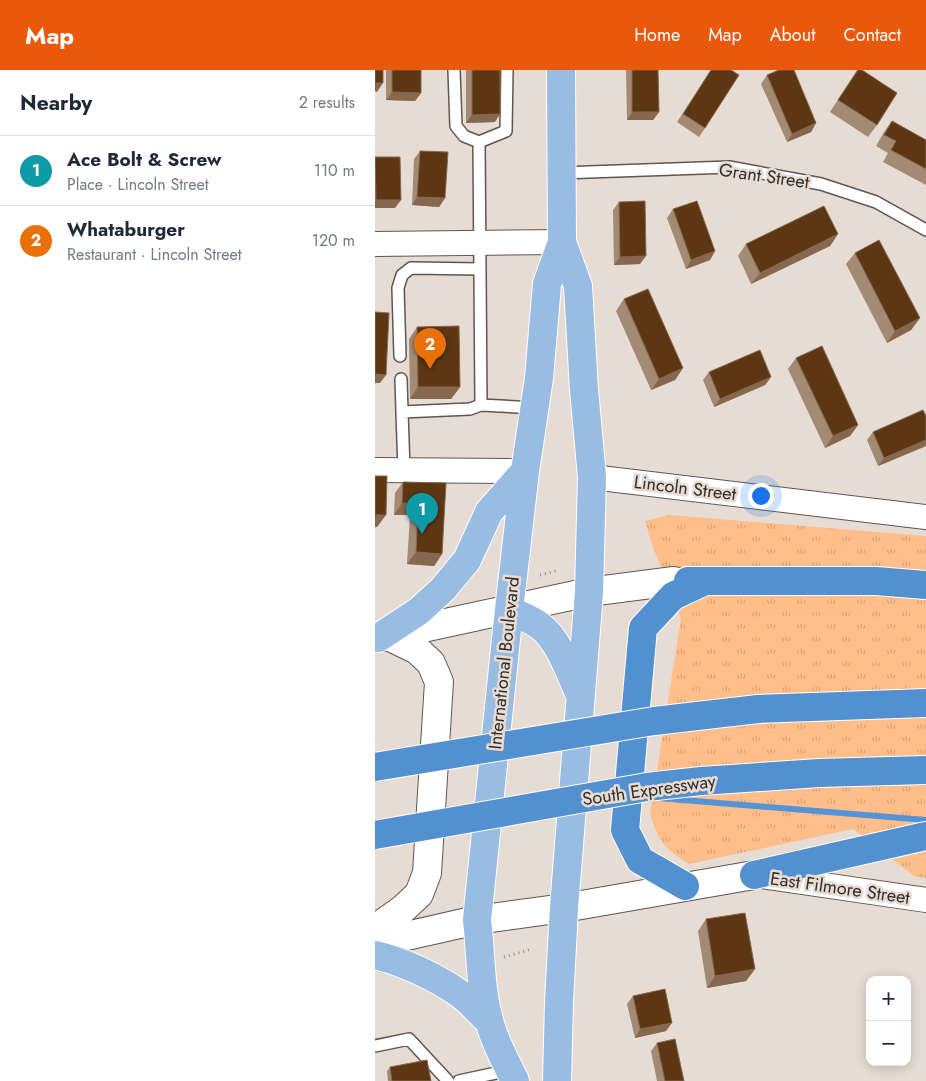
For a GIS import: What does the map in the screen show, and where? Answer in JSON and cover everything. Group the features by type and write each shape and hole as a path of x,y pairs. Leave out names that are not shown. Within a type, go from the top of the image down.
{"highway":[{"path":"685,886 640,860 625,830 643,628 674,589 705,581 876,581 926,585"},
{"path":"375,767 654,720 757,710 926,703"},
{"name":"South Expressway","path":"375,836 647,787 701,781 819,773 926,770"},
{"path":"754,875 926,836"}],"main road":[{"name":"International Boulevard","path":"557,1081 564,908 589,592 592,477 584,390 579,286 562,242 561,70"},
{"name":"International Boulevard","path":"512,1076 489,1022 482,987 477,920 509,610 525,471 539,378 547,284 562,242"},
{"path":"380,637 419,610 443,590 467,560 489,512 525,471"},
{"path":"380,637 589,592 674,589"},
{"path":"509,610 541,626 564,659 581,698"},
{"path":"375,930 419,894 427,873 439,682 431,663 417,650 380,637"},
{"path":"375,943 477,920 564,908 754,875"},
{"path":"375,955 389,958 421,971 460,994 489,1022"}],"street":[{"path":"375,244 562,242"},
{"path":"375,470 525,471"},
{"name":"Lincoln Street","path":"592,477 926,517"},
{"name":"East Filmore Street","path":"754,875 926,900"}],"lane":[{"path":"454,70 456,126 464,136 479,142 506,130 507,70"},
{"path":"479,142 481,405"},
{"name":"Grant Street","path":"561,173 729,168 830,187 876,202 926,230"},
{"path":"400,356 398,288 403,274 411,268 481,269"},
{"path":"401,379 404,470"},
{"path":"402,412 470,409 481,405 535,408"},
{"path":"375,1046 409,1040 448,1081"},
{"path":"459,1081 512,1076"}],"path":[{"path":"540,575 556,572"},
{"path":"501,958 532,949"}],"green space":[{"path":"669,515 926,536 926,878 914,876 853,829 689,864 663,844 650,814 681,619 645,521"}],"building":[{"path":"375,70 383,70 383,83 375,83"},
{"path":"392,70 421,70 421,93 392,92"},
{"path":"472,70 500,70 500,114 472,115"},
{"path":"632,70 658,70 659,112 632,112"},
{"path":"711,70 731,70 739,75 705,128 683,114"},
{"path":"779,70 794,70 816,123 792,134 767,75"},
{"path":"858,70 862,70 897,93 877,125 838,100"},
{"path":"892,121 926,140 926,169 891,150 896,141 884,135"},
{"path":"420,151 448,152 445,198 417,197"},
{"path":"375,157 400,157 401,200 376,200"},
{"path":"645,201 646,256 620,257 619,202"},
{"path":"697,201 715,251 691,260 673,209"},
{"path":"824,206 838,234 760,273 746,244"},
{"path":"879,240 920,318 895,331 855,253"},
{"path":"648,289 683,368 659,379 624,299"},
{"path":"375,312 389,313 386,375 375,374"},
{"path":"459,326 460,387 418,387 417,327"},
{"path":"822,346 858,425 833,436 796,358"},
{"path":"760,350 771,377 720,399 709,372"},
{"path":"923,410 926,416 926,440 884,458 873,432"},
{"path":"375,476 387,476 386,515 375,515"},
{"path":"403,482 446,483 442,554 416,552 418,504 402,503"},
{"path":"745,913 755,969 715,976 706,919"},
{"path":"665,989 672,1023 640,1029 633,996"},
{"path":"675,1039 684,1081 665,1081 657,1043"},
{"path":"427,1060 431,1081 392,1081 390,1067"}],"waterway":[{"path":"659,798 926,820"}],"place":[{"name":"Whataburger","path":"430,369"},
{"name":"Ace Bolt & Screw","path":"422,534"}]}
